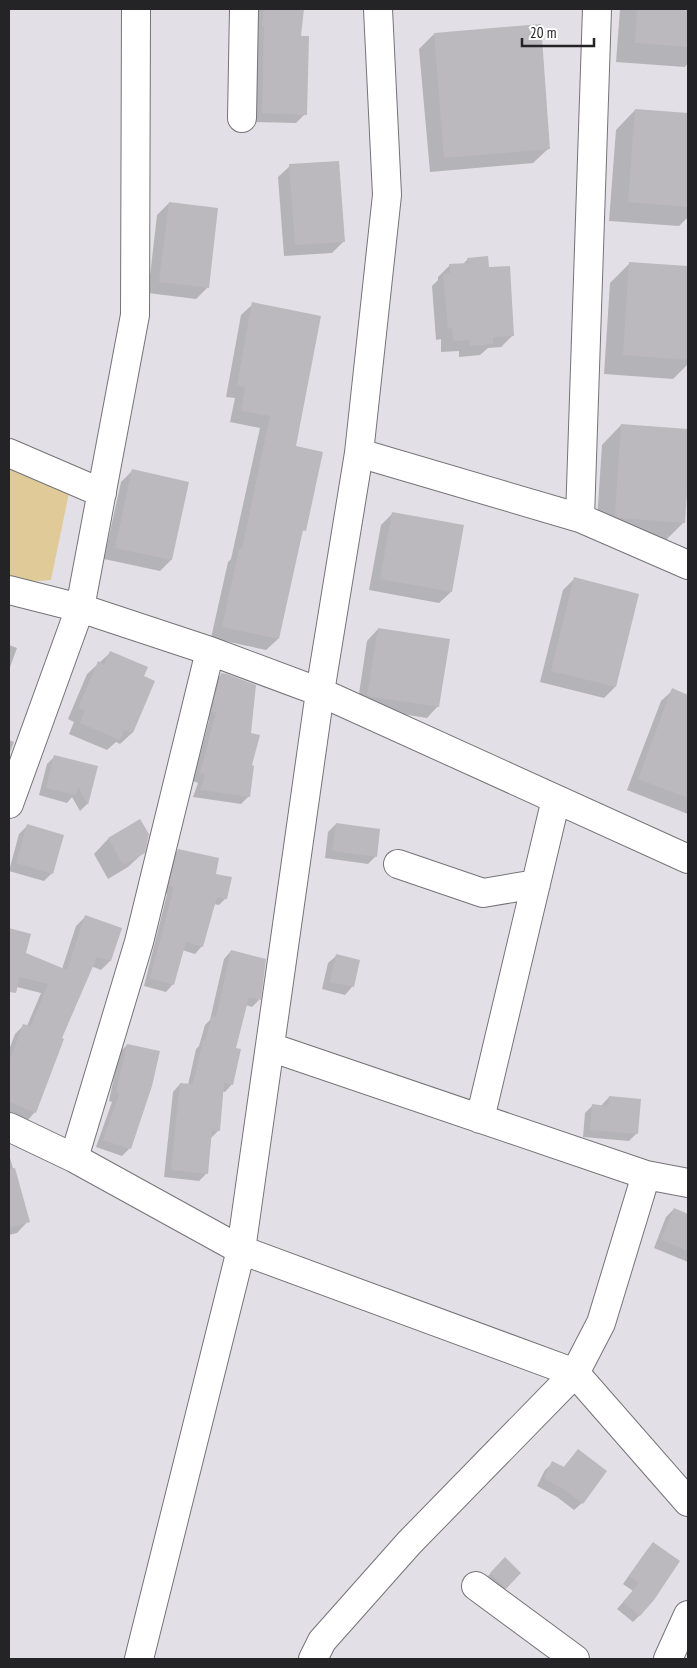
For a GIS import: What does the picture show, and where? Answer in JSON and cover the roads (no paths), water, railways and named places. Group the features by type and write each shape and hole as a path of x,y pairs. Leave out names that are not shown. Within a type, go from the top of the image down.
{"street":[{"path":"9,804 80,608 135,315 136,9"},
{"path":"242,118 244,9"},
{"path":"139,1659 241,1250 320,692 359,453 387,195 378,9"},
{"path":"580,518 597,9"},
{"path":"9,453 102,493"},
{"path":"359,453 580,518 688,564"},
{"path":"9,590 80,608 210,651 320,692 688,860"},
{"path":"74,1158 139,942 210,651"},
{"path":"480,1119 556,799"},
{"path":"398,864 483,893 536,884"},
{"path":"270,1047 646,1175 688,1182"},
{"path":"9,1127 74,1158 241,1250 575,1373 688,1502"},
{"path":"313,1659 322,1640 409,1543 575,1373 601,1322 646,1175"},
{"path":"476,1586 575,1659"},
{"path":"668,1659 688,1615"}]}
